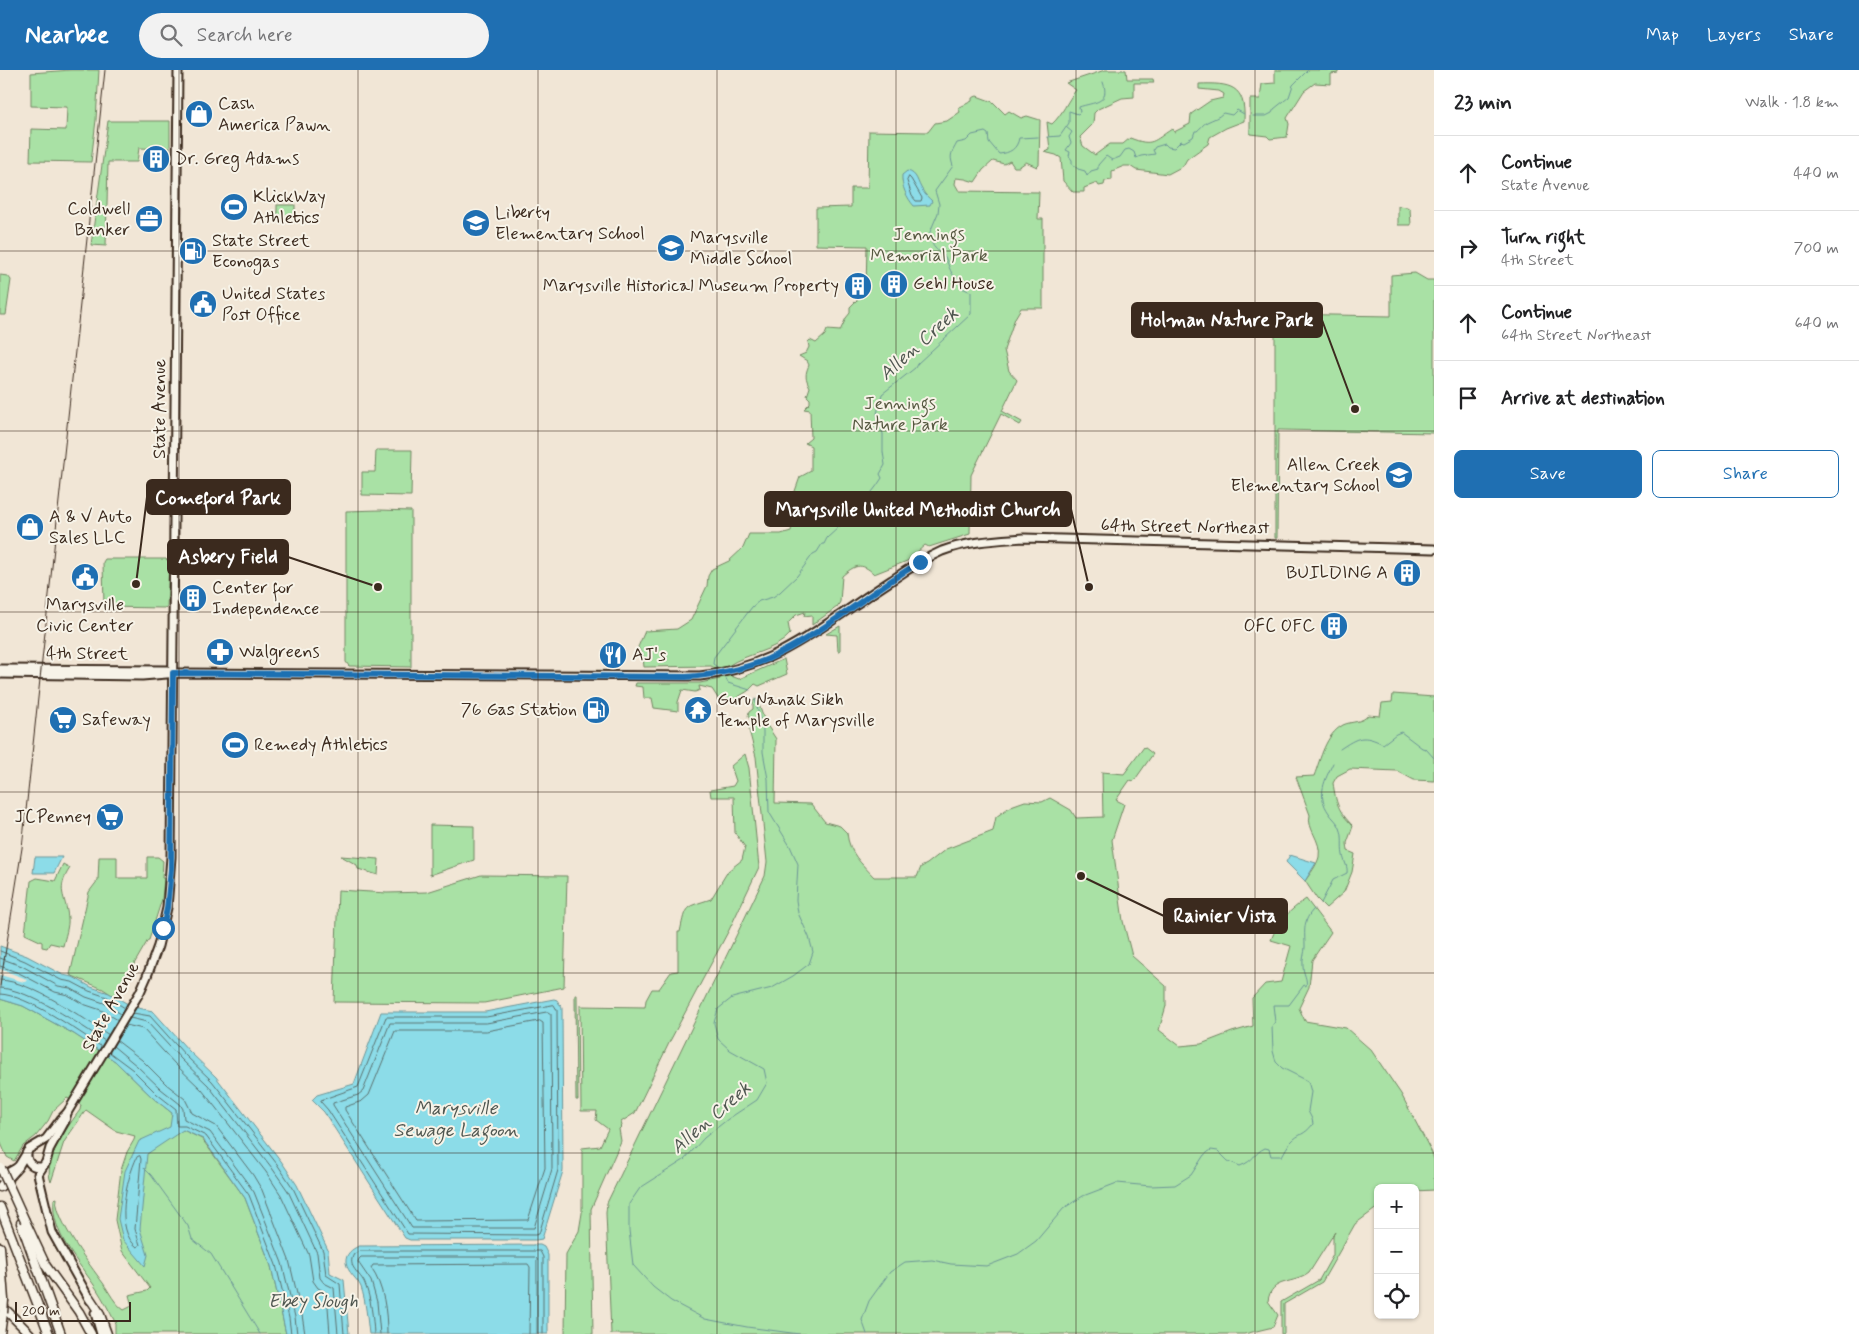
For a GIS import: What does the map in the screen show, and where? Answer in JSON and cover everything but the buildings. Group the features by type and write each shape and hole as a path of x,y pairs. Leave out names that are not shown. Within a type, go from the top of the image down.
{"highway":[{"path":"0,1187 18,1167"},
{"path":"3,1168 61,1334"},
{"path":"0,1207 49,1334"},
{"path":"23,1222 49,1271 79,1312 91,1334"},
{"path":"0,1247 2,1302 0,1334"},
{"path":"89,1297 99,1312 106,1334"},
{"path":"2,1302 30,1334"}],"main road":[{"name":"State Avenue","path":"36,1145 46,1139 74,1103 140,992 158,946 167,908 170,880 173,673 178,70"},
{"name":"64th Street Northeast","path":"580,676 686,677 733,670 767,659 789,648 925,559 944,550 969,543 1024,538 1434,549"},
{"name":"4th Street","path":"0,668 167,670 173,673"},
{"path":"74,675 79,673 96,673 97,669"},
{"name":"4th Street","path":"0,674 142,676 173,673 580,676"},
{"name":"State Avenue","path":"48,1156 67,1113"},
{"path":"0,1177 3,1168 18,1167 31,1147 36,1145 45,1149 48,1156 46,1162 41,1167 38,1177 46,1213 52,1232 89,1297 98,1318 101,1334"},
{"path":"27,1152 27,1159 30,1164 37,1168 41,1167"}],"green space":[{"path":"99,70 91,162 30,161 31,129 66,130 67,107 31,106 31,73"},
{"path":"1105,70 1126,70 1127,79 1153,79 1154,83 1134,83 1134,97 1122,98 1098,109 1094,113 1093,124 1080,137 1083,146 1095,155 1110,144 1123,144 1130,138 1144,142 1152,141 1172,129 1174,132 1190,124 1191,114 1210,101 1223,98 1224,94 1219,91 1199,89 1199,84 1219,84 1234,89 1239,93 1244,109 1244,121 1210,137 1208,144 1187,159 1183,166 1168,174 1136,170 1130,166 1124,166 1112,171 1112,180 1105,181 1104,185 1099,186 1097,183 1084,188 1084,192 1073,192 1063,181 1061,158 1044,152 1050,150 1047,122 1052,124 1056,120 1076,90 1066,83"},
{"path":"1275,70 1338,70 1338,73 1331,74 1331,84 1315,83 1304,91 1287,118 1289,124 1287,137 1270,139 1267,136 1250,134 1250,99 1260,99 1262,84 1275,83"},
{"path":"977,96 993,102 1005,114 1009,111 1021,118 1027,116 1040,120 1039,165 1037,167 1026,162 1019,167 1014,167 1010,161 1004,164 993,161 983,170 975,182 956,178 955,184 959,191 1039,192 1038,219 1043,219 1043,308 1021,308 1015,318 1004,350 1009,371 1017,380 1002,411 1022,422 1020,425 1001,414 971,475 970,534 929,547 925,545 907,561 874,574 861,566 850,570 842,576 840,602 837,607 812,625 812,615 804,616 805,612 796,615 788,623 790,634 784,640 769,649 743,658 728,666 731,676 739,679 784,659 787,674 759,686 755,684 748,691 723,706 712,689 699,686 700,690 695,692 682,690 678,702 678,711 654,708 652,698 644,698 643,687 635,686 636,683 700,683 720,679 715,668 711,666 644,667 643,657 638,647 645,631 677,629 691,620 707,586 708,576 712,569 729,561 743,548 749,534 781,534 791,531 793,521 787,512 795,495 800,477 811,471 811,446 805,443 811,438 810,410 804,409 810,403 810,399 807,396 810,387 806,376 809,365 807,361 799,356 806,353 810,340 816,343 825,335 827,330 840,331 850,313 850,307 858,299 856,297 858,297 858,294 865,293 867,246 816,245 816,208 851,207 851,188 868,188 869,131 928,132 935,123 947,121 960,112 958,108 972,101 972,98"},
{"path":"108,121 170,121 170,149 139,148 137,162 108,162 106,246 91,245"},
{"path":"277,205 295,205 295,222 277,222"},
{"path":"1398,206 1410,209 1411,225 1398,225"},
{"path":"1415,273 1427,280 1434,280 1434,433 1278,430 1277,538 1275,538 1275,314 1391,316 1391,275"},
{"path":"0,275 8,276 11,280 6,315 0,315"},
{"path":"376,450 412,450 411,496 362,495 362,472 375,472"},
{"path":"346,511 411,511 411,667 349,666 346,662"},
{"path":"105,559 166,559 169,562 167,607 104,607 103,562"},
{"path":"840,626 840,651 838,651 837,635 826,634"},
{"path":"1393,694 1434,697 1434,781 1414,780 1397,771 1350,769 1337,776 1333,783 1335,796 1344,816 1353,826 1347,843 1348,851 1355,854 1352,872 1344,892 1326,908 1317,899 1305,881 1317,863 1319,851 1310,825 1310,815 1296,777 1314,776 1324,748 1337,729 1343,725 1366,718 1368,715 1380,716 1382,703 1392,702"},
{"path":"757,699 765,722 776,739 775,803 811,804 825,822 840,826 847,833 853,852 874,877 917,877 921,867 946,849 993,831 996,817 1011,806 1025,801 1042,802 1050,798 1071,810 1076,818 1103,817 1102,772 1124,774 1144,747 1153,754 1134,781 1130,780 1116,800 1124,804 1112,840 1123,921 1132,956 1166,986 1166,1006 1159,1030 1180,1046 1201,1044 1253,1026 1252,998 1265,984 1281,982 1291,946 1271,940 1277,927 1285,917 1306,899 1331,932 1312,960 1309,987 1299,1008 1305,1021 1346,1028 1371,1050 1401,1094 1432,1153 1434,1160 1434,1190 1419,1191 1419,1184 1374,1184 1374,1210 1355,1224 1322,1282 1284,1304 1284,1334 1281,1334 1281,1302 1319,1280 1333,1255 1333,1235 1309,1273 1303,1277 1278,1285 1270,1293 1268,1301 1278,1315 1273,1327 1244,1334 611,1334 607,1203 765,876 767,862 756,757 749,730 751,721 748,716 749,712 753,709 753,701"},
{"path":"745,754 749,768 759,867 729,930 670,1041 635,1113 621,1122 622,1126 619,1129 621,1141 591,1209 593,1334 565,1334 566,1254 579,1231 582,1213 582,1148 600,1146 608,1129 596,1120 597,1111 581,1111 580,1006 645,1007 646,1000 652,989 659,989 671,972 678,971 678,932 680,932 685,912 691,906 711,899 728,871 742,860 745,847 735,833 734,797 711,797 710,790 733,786 736,781 731,766"},
{"path":"430,825 474,826 474,860 430,875"},
{"path":"341,856 379,859 378,875 358,869 357,865"},
{"path":"99,857 117,857 117,878 147,878 147,857 158,857 163,861 162,899 149,940 115,997 103,989 70,975 89,892 98,880"},
{"path":"63,864 70,868 62,888 68,918 66,935 63,946 50,943 47,948 42,947 42,942 25,934 31,881 37,878 55,881"},
{"path":"481,875 567,876 564,987 484,1003 334,1002 338,890 387,893 427,892"},
{"path":"575,995 577,995 578,1100 576,1100"},
{"path":"0,999 23,1006 74,1034 115,1061 153,1098 172,1113 183,1130 202,1139 245,1198 271,1266 286,1334 115,1334 115,1324 117,1322 115,1322 99,1292 67,1246 56,1224 54,1199 57,1198 64,1224 83,1256 115,1301 124,1310 132,1306 129,1295 147,1291 150,1288 122,1251 115,1220 121,1170 135,1136 116,1131 86,1110 64,1142 51,1182 49,1174 53,1154 63,1134 80,1110 81,1105 67,1098 53,1111 36,1136 23,1146 14,1161 7,1157 0,1141"}],"water":[{"path":"907,171 915,176 921,188 932,201 930,205 914,206 909,199 902,179 902,175"},
{"path":"1290,855 1316,863 1305,881 1286,862"},
{"path":"35,857 62,857 54,873 33,873"},
{"name":"Ebey Slough","path":"0,946 27,956 63,975 73,977 91,987 109,993 133,1007 153,1011 189,1051 216,1077 281,1161 297,1185 328,1250 330,1273 344,1280 349,1334 286,1334 271,1266 245,1198 203,1139 183,1130 147,1154 140,1229 148,1255 145,1266 123,1240 118,1219 125,1171 139,1141 170,1127 172,1113 153,1098 115,1061 74,1034 23,1006 0,999"},
{"name":"Marysville Sewage Lagoon","path":"557,1000 562,1008 563,1171 542,1239 410,1240 405,1238 324,1112 312,1100 317,1095 354,1084 381,1012 485,1012"},
{"path":"540,1245 544,1247 548,1255 548,1334 369,1334 361,1287 346,1263 349,1252 359,1246"}],"pier":[{"path":"0,969 24,978 27,981 24,982 0,975"}],"waterway":[{"path":"1253,116 1266,116 1272,113 1274,109 1289,97 1293,85 1308,70"},
{"name":"Allen Creek","path":"1047,137 1060,136 1069,123 1069,111 1078,114 1080,112 1079,107 1095,103 1103,98 1105,94 1103,82"},
{"path":"1066,127 1072,132 1069,137 1071,143 1066,150 1070,152 1069,156 1072,164 1078,169 1085,171 1087,176 1091,171 1098,169 1098,165 1106,156 1112,160 1120,157 1125,150 1129,149 1134,152 1136,158 1155,154 1153,150 1155,147 1165,144 1168,147 1174,148 1181,141 1184,142 1193,137 1195,131 1223,113 1232,115 1237,110 1244,114"},
{"name":"Allen Creek","path":"720,669 713,664 714,657 752,607 759,601 773,597 797,576 813,554 864,502 882,478 880,474 885,465 883,434 877,414 882,394 915,368 971,314 971,292 962,288 958,279 952,273 945,257 934,246 930,232 938,213 939,204 935,191 953,166 951,156 957,143 966,141 972,135 985,132 988,134 989,142 999,154 1012,150 1017,145 1019,138 1038,137"},
{"name":"Allen Creek","path":"724,674 728,683 750,690"},
{"name":"Allen Creek","path":"755,699 763,731 763,752 768,779 769,812 790,846 798,864 796,900 798,913 809,937 813,952 809,964 793,976 772,988 732,998 718,1009 714,1023 718,1039 730,1050 764,1069 767,1083 757,1100 704,1138 684,1160 640,1188 629,1204 629,1230 633,1265 653,1287 671,1301 705,1319 799,1334"},
{"path":"1340,749 1361,738 1383,744 1401,732 1426,749 1434,758"},
{"path":"1321,903 1333,880 1347,873 1342,852 1341,831 1325,806 1322,794 1327,775 1333,763"},
{"path":"867,1334 862,1320 869,1301 890,1272 905,1262 932,1260 951,1264 987,1266 1018,1254 1036,1241 1064,1208 1083,1196 1117,1183 1151,1186 1175,1185 1191,1175 1204,1155 1211,1150 1218,1151 1228,1161 1240,1166 1265,1148 1269,1149 1271,1156 1282,1156 1291,1142 1307,1131 1313,1124 1308,1111 1311,1092 1308,1081 1282,1068 1276,1062 1273,1051 1272,1026 1275,1022 1273,1005 1289,1005 1304,985 1306,986 1303,969 1305,926 1310,913 1314,909"},
{"path":"144,1168 188,1226 192,1239 211,1254 260,1334"}],"railway":[{"path":"0,986 22,848 105,70"}],"place":[{"name":"Cash America Pawn","path":"199,114"},
{"name":"Dr. Greg Adams","path":"156,159"},
{"name":"KlickWay Athletics","path":"234,207"},
{"name":"Coldwell Banker","path":"149,219"},
{"name":"Liberty Elementary School","path":"476,223"},
{"name":"Marysville Middle School","path":"671,248"},
{"name":"State Street Econogas","path":"193,251"},
{"name":"Gehl House","path":"894,284"},
{"name":"Marysville Historical Museum Property","path":"858,286"},
{"name":"United States Post Office","path":"203,304"},
{"name":"Holman Nature Park","path":"1355,409"},
{"name":"Allen Creek Elementary School","path":"1399,475"},
{"name":"A & V Auto Sales LLC","path":"30,527"},
{"name":"BUILDING A","path":"1407,573"},
{"name":"Marysville Civic Center","path":"85,577"},
{"name":"Comeford Park","path":"136,584"},
{"name":"Asbery Field","path":"378,587"},
{"name":"Marysville United Methodist Church","path":"1089,587"},
{"name":"Center for Independence","path":"193,598"},
{"name":"OFC OFC","path":"1334,626"},
{"name":"Walgreens","path":"220,652"},
{"name":"AJ's","path":"613,655"},
{"name":"76 Gas Station","path":"596,710"},
{"name":"Guru Nanak Sikh Temple of Marysville","path":"698,710"},
{"name":"Safeway","path":"63,720"},
{"name":"Remedy Athletics","path":"235,745"},
{"name":"JCPenney","path":"110,817"},
{"name":"Rainier Vista","path":"1081,876"}],"route":[{"path":"163,928 171,869 173,673 686,677 715,674 767,659 789,648 920,562"}],"park label":[{"name":"Jennings Memorial Park","path":"929,245"},
{"name":"Jennings Nature Park","path":"900,414"}]}
